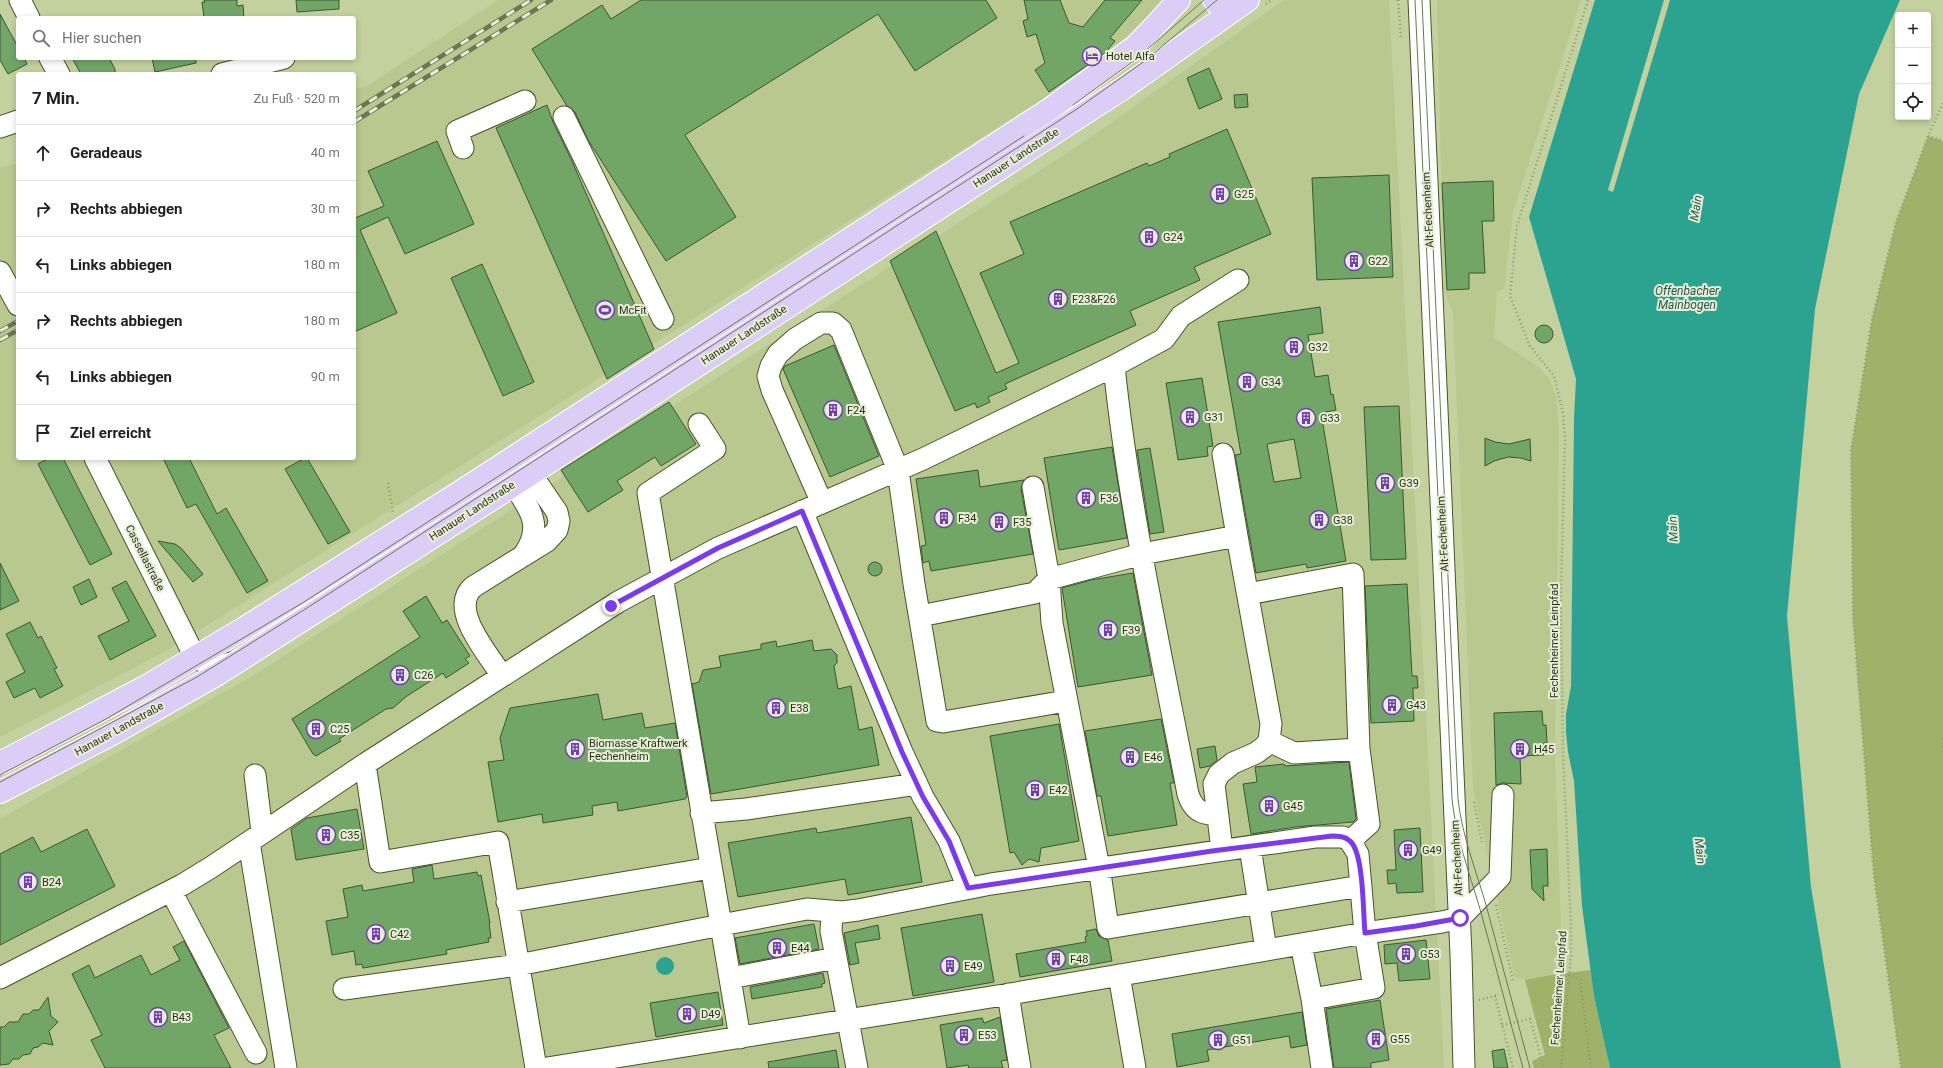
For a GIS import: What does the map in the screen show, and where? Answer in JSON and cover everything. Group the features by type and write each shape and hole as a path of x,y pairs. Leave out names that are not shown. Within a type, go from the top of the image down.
{"main road":[{"name":"Hanauer Landstraße","path":"0,763 146,687 252,623 460,492 1043,114 1107,69 1137,45 1179,0"},
{"path":"1214,0 1222,7 1229,9 1239,6 1248,0"},
{"name":"Hanauer Landstraße","path":"0,792 114,733 236,662 522,479 1125,87 1248,0"}],"street":[{"path":"20,0 28,16"},
{"name":"Alt-Fechenheim","path":"1419,0 1460,918 1464,1068"},
{"path":"51,60 58,72"},
{"path":"230,72 276,60"},
{"path":"463,148 457,131 525,101"},
{"path":"564,116 664,319"},
{"path":"0,127 16,122"},
{"path":"0,272 16,302"},
{"path":"0,978 171,891 210,868 365,764 618,602 718,548 898,470 1114,366 1164,339 1181,316 1238,280"},
{"path":"822,503 772,390 768,376 771,366 778,354 795,339 820,323 833,323 841,330 898,470 937,721 944,722 1066,701"},
{"path":"1114,366 1119,413 1142,554 1188,794 1191,805 1199,811 1218,815"},
{"path":"699,424 715,449 648,493 740,1038"},
{"path":"1222,850 1214,784 1220,774 1233,763 1256,753 1269,741 1271,724 1223,454"},
{"name":"Cassellastraße","path":"96,460 196,657"},
{"path":"502,676 467,620 464,604 469,591 473,587 553,536 559,521 558,516 522,479"},
{"path":"522,479 534,527 533,538 523,556"},
{"path":"1033,487 1049,579 1052,623 1108,928 1361,886"},
{"path":"802,511 850,631 917,784 949,841 968,888"},
{"path":"920,616 1035,593 1049,579 1142,554 1237,536"},
{"path":"1248,594 1353,574 1359,749 1369,824 1350,840"},
{"name":"Hanauer Landstraße","path":"196,657 207,664 216,665 236,662"},
{"path":"1269,741 1294,753 1359,749"},
{"path":"365,764 380,862 498,842 536,1068"},
{"path":"254,775 256,837 286,1068"},
{"path":"702,813 746,809 917,784"},
{"path":"547,1068 1008,994 1460,918 1500,877 1503,795"},
{"path":"344,988 518,965 807,909 842,912 866,909 968,888 1098,868 1321,836 1343,837 1350,840 1358,854 1365,933 1374,988 1312,999"},
{"path":"1250,847 1266,950"},
{"path":"507,902 711,868"},
{"path":"171,891 256,1053"},
{"path":"832,912 831,931 857,1068"},
{"path":"1301,944 1312,999 1322,1068"},
{"path":"730,978 836,958"},
{"path":"1119,975 1135,1068"},
{"path":"1008,994 1020,1068"}],"path":[{"name":"Fechenheimer Leinpfad","path":"1561,1068 1569,975 1571,926 1562,745 1561,591 1564,438 1563,413 1554,376 1530,346 1510,296 1517,226 1588,0"},
{"path":"1901,1068 1873,869 1853,619 1850,450 1872,319 1896,222 1928,136 1943,103"},
{"path":"1928,136 1943,141"},
{"path":"388,483 394,519"},
{"path":"1943,739 1943,755"},
{"path":"1472,796 1484,848"},
{"path":"1492,886 1513,981"},
{"path":"1569,975 1580,980 1591,1068"},
{"path":"1495,996 1499,995"},
{"name":"Fechenheimer Leinpfad","path":"1513,1068 1502,1025 1530,1019 1544,1068"}],"shaded area":[{"path":"498,0 1160,0 1150,14 1096,65 168,650 0,737 0,168 16,164 16,460 356,460 356,89 366,87"},
{"path":"1284,0 1389,0 1444,1068 0,1068 0,819 254,675 1081,144"},
{"path":"1437,0 1581,0 1513,212 1504,289 1497,291 1494,338 1539,367 1550,380 1556,395 1559,429 1555,755 1562,957 1551,975 1525,980 1515,977 1473,789 1453,312 1444,291"},
{"path":"1928,136 1943,141 1943,1068 1901,1068 1874,877 1853,619 1851,450 1872,319 1896,222"},
{"path":"1591,970 1594,996 1610,1068 1534,1068 1532,1061 1545,1055 1525,980"}],"water":[{"name":"Offenbacher Mainbogen","path":"1595,0 1664,0 1608,190 1613,192 1670,0 1900,0 1859,94 1815,309 1787,616 1811,887 1841,1068 1610,1068 1594,996 1582,906 1574,781 1568,752 1566,732 1566,714 1571,686 1574,418 1576,379 1529,217"},
{"path":"665,957 671,960 674,966 671,972 665,975 659,972 656,966 659,960"}],"building":[{"path":"204,0 237,0 237,6 243,5 244,16 204,16 202,2 205,2"},
{"path":"296,0 339,0 339,9 297,12"},
{"path":"641,0 986,0 997,18 915,71 878,14 685,135 736,217 666,261 588,140 575,112 567,106 532,49 602,5 611,19"},
{"path":"1024,0 1060,0 1069,23 1083,27 1105,0 1142,0 1110,38 1115,41 1105,53 1049,92 1035,70 1045,63 1036,34 1027,37 1023,21 1028,19"},
{"path":"0,14 16,43 16,60 25,60 27,64 8,74 0,60"},
{"path":"73,60 110,60 115,69 115,72 80,72"},
{"path":"152,60 196,60 196,63 155,72"},
{"path":"1209,68 1222,99 1199,109 1187,78"},
{"path":"1247,94 1248,107 1235,108 1234,95"},
{"path":"547,105 553,122 571,159 654,349 607,379 496,128"},
{"path":"1227,129 1271,234 1194,267 1200,280 1130,311 1136,325 1005,384 1007,389 988,397 990,402 977,408 975,403 955,411 890,261 936,231 996,373 1019,363 980,273 1024,254 1010,222 1147,163 1149,166 1170,157 1169,154"},
{"path":"437,141 474,224 405,254 388,217 360,230 397,313 356,331 356,218 384,206 368,171"},
{"path":"1389,175 1393,277 1317,280 1312,178"},
{"path":"1493,181 1494,221 1482,221 1485,273 1469,273 1469,289 1447,290 1442,183"},
{"path":"482,264 534,382 503,396 451,278"},
{"path":"1320,307 1323,333 1308,335 1315,377 1328,375 1331,395 1333,394 1336,410 1321,413 1346,561 1307,568 1306,564 1256,573 1235,455 1241,454 1218,322","holes":["1294,439 1301,478 1274,482 1267,444"]},
{"path":"1544,325 1550,328 1553,334 1550,340 1544,343 1538,340 1535,334 1538,328"},
{"name":"F24","path":"834,345 879,456 830,477 783,369 785,366"},
{"name":"G31","path":"1202,378 1213,446 1207,447 1208,456 1178,460 1166,383"},
{"path":"669,402 696,444 661,466 655,457 617,481 623,490 588,512 561,470"},
{"name":"G39","path":"1399,406 1406,559 1371,560 1364,407"},
{"path":"1485,438 1495,442 1509,444 1530,439 1531,461 1521,458 1508,457 1494,461 1485,466"},
{"name":"F36","path":"1112,447 1127,538 1059,550 1044,458"},
{"path":"1150,448 1164,532 1150,534 1137,450"},
{"path":"45,460 64,460 112,554 90,565 38,464"},
{"path":"164,460 190,460 217,514 226,508 268,581 247,593 196,504 187,508"},
{"path":"301,460 308,460 350,532 328,544 285,469"},
{"path":"978,470 980,487 1024,480 1021,489 1033,554 931,571 929,561 923,563 921,546 926,545 916,479"},
{"path":"158,541 175,544 181,548 203,574 193,582"},
{"path":"872,562 878,562 882,566 882,572 878,576 872,576 868,572 868,566"},
{"path":"0,563 19,601 0,610"},
{"name":"F39","path":"1133,573 1152,675 1078,687 1062,588 1091,580"},
{"path":"89,579 97,597 81,605 73,587"},
{"path":"126,581 156,636 110,660 98,636 129,621 112,588"},
{"path":"1407,584 1412,676 1417,676 1418,688 1413,688 1414,721 1371,723 1365,586"},
{"name":"C26","path":"426,596 442,623 447,620 470,656 465,659 469,663 446,678 443,673 407,696 393,708 386,709 339,739 341,741 316,756 313,754 292,719 420,637 403,611"},
{"path":"30,622 38,638 41,636 57,668 54,669 63,686 40,698 35,688 14,698 6,682 25,672 6,634"},
{"name":"E38","path":"812,640 814,651 831,649 837,655 837,663 834,666 838,689 851,686 859,730 872,727 879,765 711,794 692,684 699,682 703,670 721,667 719,656 761,649 761,644 776,641 777,647"},
{"name":"Biomasse Kraftwerk Fechenheim","path":"598,694 603,720 642,713 645,728 675,723 687,797 685,799 618,811 617,802 592,806 593,815 543,823 542,814 498,822 488,762 504,760 500,738 510,708"},
{"name":"H45","path":"1542,711 1543,725 1546,725 1547,743 1544,743 1544,755 1520,756 1521,784 1503,783 1496,785 1494,713"},
{"name":"E46","path":"1161,719 1174,783 1170,783 1177,825 1108,836 1101,796 1097,796 1085,731"},
{"name":"E42","path":"1059,724 1079,841 1041,848 1039,862 1029,859 1022,865 1014,852 1010,853 990,736"},
{"path":"1215,746 1217,760 1210,766 1200,768 1197,749"},
{"path":"1349,762 1356,819 1353,822 1295,827 1251,834 1243,784 1257,782 1255,767 1284,764 1285,766"},
{"name":"C35","path":"357,809 364,849 296,860 291,829 307,818"},
{"path":"911,817 922,882 848,895 845,879 738,897 728,843 816,828 817,833"},
{"name":"G49","path":"1420,828 1423,892 1397,893 1396,883 1388,884 1387,870 1396,870 1394,830"},
{"path":"87,829 115,886 0,945 0,854 33,837 41,852"},
{"path":"1547,849 1548,886 1543,886 1544,901 1532,889 1530,850"},
{"path":"432,865 434,879 477,872 478,876 481,875 490,923 491,938 488,938 489,942 446,950 447,954 363,968 362,964 356,965 354,951 332,955 326,921 348,917 343,889 362,885 363,891 414,882 412,869"},
{"name":"E49","path":"982,914 994,982 913,996 901,928"},
{"name":"E44","path":"814,924 819,949 740,964 735,938"},
{"path":"878,925 880,939 855,943 859,963 850,965 844,933"},
{"name":"F48","path":"1096,929 1099,936 1108,940 1112,961 1020,977 1016,954 1086,942 1086,931"},
{"name":"G53","path":"1426,940 1430,979 1399,981 1397,963 1385,964 1384,945"},
{"name":"B43","path":"184,941 229,1028 214,1035 231,1068 105,1068 91,1040 102,1035 72,974 89,965 95,978 141,955 151,975 180,960 173,947"},
{"path":"823,973 825,983 822,984 822,987 752,999 750,987"},
{"name":"D49","path":"718,992 723,1025 656,1037 650,1003"},
{"path":"48,997 51,1016 58,1022 49,1031 53,1045 43,1043 38,1047 33,1048 30,1054 23,1055 19,1059 13,1059 9,1064 0,1065 0,1027 4,1027 9,1022 18,1022 23,1014 29,1014 33,1010 39,1010"},
{"path":"1380,1000 1389,1060 1371,1063 1371,1068 1334,1068 1326,1009"},
{"name":"G51","path":"1302,1012 1307,1045 1291,1048 1289,1036 1207,1050 1209,1061 1177,1067 1172,1034"},
{"name":"E53","path":"1000,1017 1007,1060 1001,1061 1003,1068 969,1068 968,1065 947,1068 940,1025 982,1018 984,1023"},
{"path":"1504,1049 1508,1068 1494,1068 1492,1051"},
{"path":"836,1050 839,1068 769,1068 768,1062"}],"tram line":[{"path":"1073,105 1135,60 1204,0"},
{"path":"0,782 197,677 307,608 1077,109 1146,60 1217,0"},
{"path":"1415,0 1452,799 1463,854 1486,929 1523,1068"},
{"path":"1422,0 1458,799 1466,840 1486,905 1530,1068"},
{"path":"0,775 106,719 304,602 1024,136"}],"railway":[{"path":"356,110 531,0"},
{"path":"356,121 551,0"},
{"path":"0,331 16,322"},
{"path":"0,340 16,331"}],"place":[{"name":"Hotel Alfa","path":"1092,56"},
{"name":"G25","path":"1220,194"},
{"name":"G24","path":"1149,237"},
{"name":"G22","path":"1354,261"},
{"name":"F23&F26","path":"1058,299"},
{"name":"McFit","path":"605,310"},
{"name":"G32","path":"1294,347"},
{"name":"G34","path":"1247,382"},
{"name":"F24","path":"833,410"},
{"name":"G31","path":"1190,417"},
{"name":"G33","path":"1306,418"},
{"name":"G39","path":"1385,483"},
{"name":"F36","path":"1086,498"},
{"name":"F34","path":"944,518"},
{"name":"G38","path":"1319,520"},
{"name":"F35","path":"999,522"},
{"name":"F39","path":"1108,630"},
{"name":"C26","path":"400,675"},
{"name":"G43","path":"1392,705"},
{"name":"E38","path":"776,708"},
{"name":"C25","path":"316,729"},
{"name":"Biomasse Kraftwerk Fechenheim","path":"575,749"},
{"name":"H45","path":"1520,749"},
{"name":"E46","path":"1130,757"},
{"name":"E42","path":"1035,790"},
{"name":"G45","path":"1269,806"},
{"name":"C35","path":"326,835"},
{"name":"G49","path":"1408,850"},
{"name":"B24","path":"28,882"},
{"name":"C42","path":"376,934"},
{"name":"E44","path":"777,948"},
{"name":"G53","path":"1406,954"},
{"name":"F48","path":"1056,959"},
{"name":"E49","path":"950,966"},
{"name":"D49","path":"687,1014"},
{"name":"B43","path":"158,1017"},
{"name":"E53","path":"964,1035"},
{"name":"G55","path":"1376,1039"},
{"name":"G51","path":"1218,1040"}],"route":[{"path":"611,606 718,548 802,511 850,631 902,752 923,797 949,841 968,888 1212,851 1332,836 1343,837 1350,840 1358,854 1365,933 1460,918"}],"water label":[{"name":"Main","path":"1696,208"},
{"name":"Main","path":"1673,529"},
{"name":"Main","path":"1700,851"}]}
